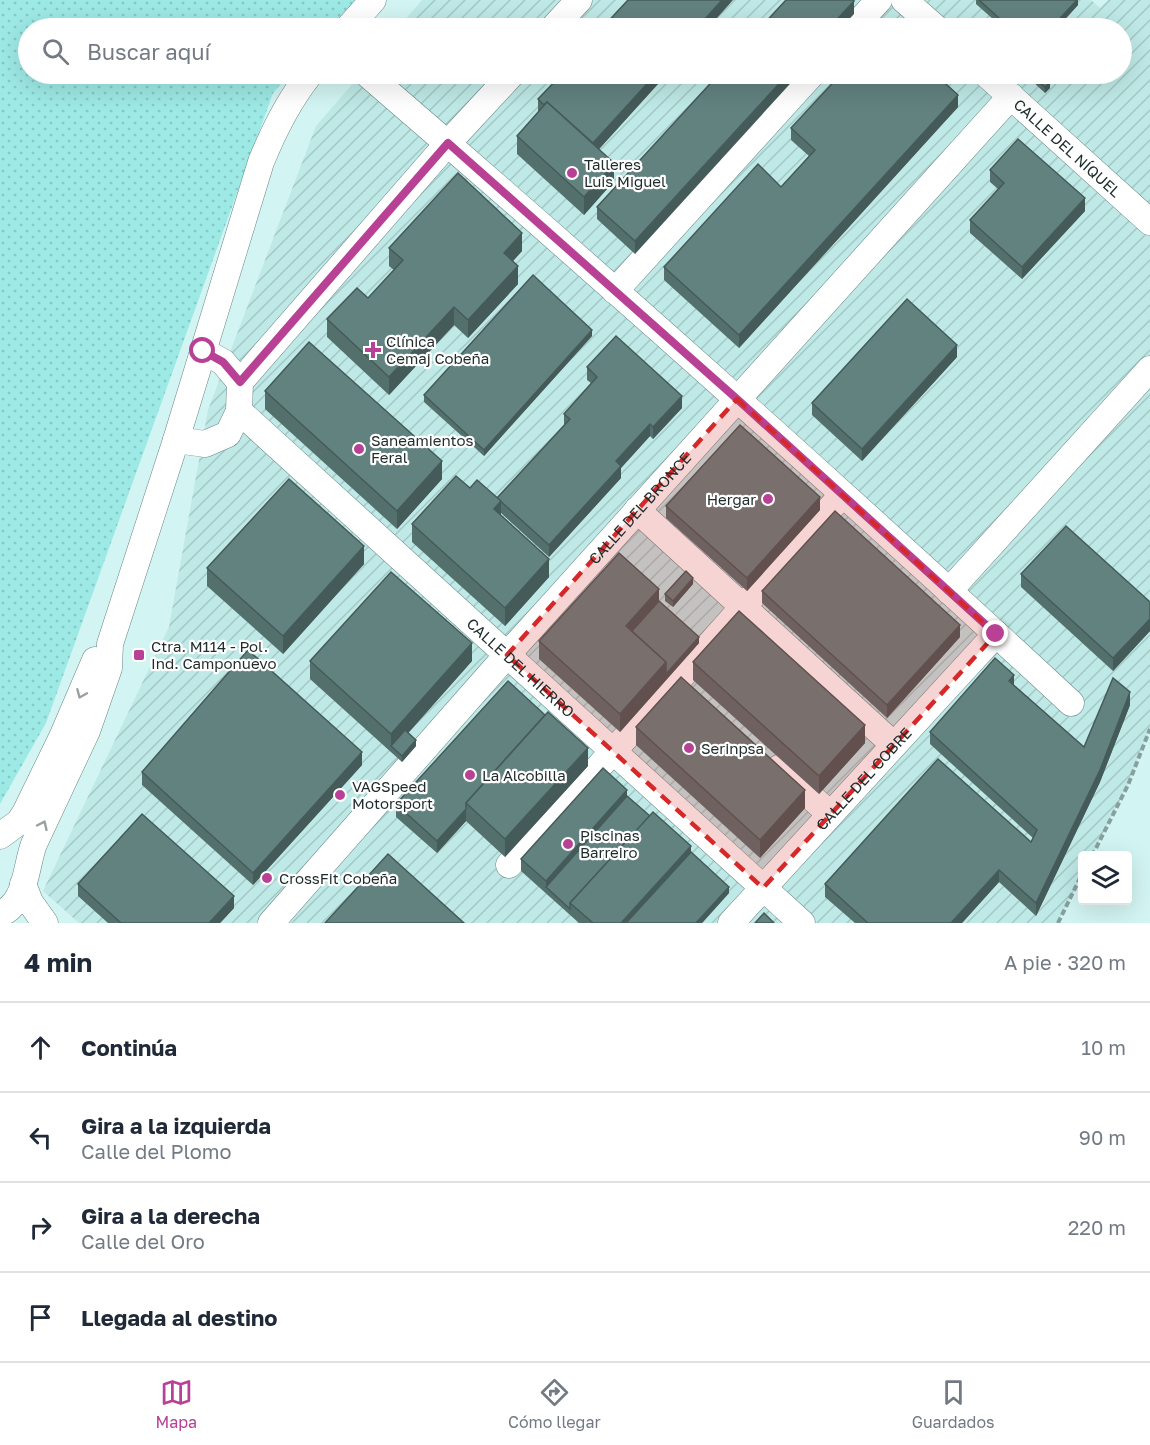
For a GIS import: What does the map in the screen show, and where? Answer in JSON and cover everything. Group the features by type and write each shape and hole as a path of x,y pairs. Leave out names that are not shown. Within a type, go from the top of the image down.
{"street":[{"path":"357,18 373,0"},
{"path":"562,18 579,0"},
{"path":"862,18 879,0"},
{"path":"904,0 925,18"},
{"path":"14,923 0,916 14,905 21,893 34,844 87,731 110,668 110,644 176,440 261,162 279,121 301,84"},
{"path":"380,84 737,399 1071,703"},
{"path":"176,440 205,444 228,434 239,411 240,382 448,143 503,84"},
{"path":"615,291 804,84"},
{"name":"CALLE DEL NÍQUEL","path":"997,84 1150,222"},
{"name":"CALLE DEL BRONCE","path":"272,923 507,655 1011,96"},
{"path":"203,351 223,362 240,382"},
{"path":"949,591 1150,369"},
{"name":"CALLE DEL HIERRO","path":"239,411 802,923"},
{"path":"509,865 612,751 689,686 743,606 842,495"},
{"path":"637,510 894,745"},
{"name":"CALLE DEL COBRE","path":"731,923 996,634"},
{"path":"0,837 19,822 25,813 96,660 110,644"},
{"path":"759,750 830,814"},
{"path":"0,843 16,855 22,867 23,882 30,902 45,923"}],"path":[{"path":"1094,851 1128,785 1150,729"},
{"path":"1058,923 1078,884"}],"highlighted area":[{"path":"737,399 996,634 763,888 507,655"}],"shaded area":[{"path":"0,0 355,0 339,18 18,18 18,84 281,84 273,93 46,723 0,804"},
{"path":"422,0 1091,0 1100,8 1108,0 1150,0 1150,729 1128,785 1094,851 1078,851 1078,882 1058,923 79,923 43,891 169,627 208,410 316,126 352,84 1132,84 1132,18 407,18"}],"building":[{"path":"628,0 722,0 706,18 611,18"},
{"path":"786,0 854,1 838,18 769,18"},
{"path":"979,0 1077,0 1060,18 999,18"},
{"path":"552,84 647,84 593,143 547,102 544,105 538,99"},
{"path":"710,84 779,84 635,241 597,207"},
{"path":"832,84 946,84 958,95 739,335 664,267 758,164 781,187 815,150 791,128"},
{"name":"Talleres Luis Miguel","path":"547,102 614,163 584,197 517,136"},
{"path":"1018,139 1085,198 1022,267 970,220 1004,183 990,170"},
{"path":"458,173 522,233 504,253 518,266 468,320 454,307 389,377 327,319 357,288 368,298 403,260 389,248"},
{"path":"533,275 592,330 484,450 424,395"},
{"path":"907,299 957,345 862,449 812,403"},
{"path":"616,336 682,396 653,427 650,424 616,461 621,466 549,545 497,498 570,419 564,414 597,377 587,367"},
{"name":"Saneamientos Feral","path":"309,342 442,461 397,511 265,391"},
{"path":"740,425 820,497 747,578 666,506"},
{"path":"456,476 470,488 477,480 501,501 494,509 549,559 505,608 412,524"},
{"path":"289,479 364,546 283,636 207,568"},
{"path":"835,511 960,625 887,705 762,591"},
{"path":"1066,526 1150,602 1150,619 1113,658 1021,574"},
{"path":"619,553 659,589 626,626 666,662 620,714 539,641"},
{"path":"686,571 693,578 673,601 665,594"},
{"path":"391,572 472,643 391,734 310,661"},
{"path":"659,601 699,637 666,674 666,662 632,631"},
{"path":"739,611 865,725 819,776 693,662"},
{"path":"248,650 362,752 253,873 142,772"},
{"path":"995,658 1014,675 1009,681 1084,747 1113,678 1130,692 1100,770 1036,903 999,870 951,923 868,923 825,884 938,759 1031,842 1037,830 930,732"},
{"path":"681,677 805,790 760,840 636,727"},
{"name":"La Alcobilla","path":"508,681 545,715 466,803 466,809 437,841 396,804"},
{"path":"548,712 588,748 505,839 466,803"},
{"path":"405,730 416,740 402,756 391,746"},
{"name":"Piscinas Barreiro","path":"603,768 627,790 546,881 521,859"},
{"path":"627,796 650,816 570,903 570,909 546,887"},
{"path":"653,812 691,846 621,923 593,923 570,903"},
{"path":"142,814 234,896 209,923 121,923 78,884"},
{"path":"691,852 729,887 696,923 626,923"},
{"path":"388,854 464,923 325,923"},
{"path":"764,913 774,923 755,923"}],"place":[{"name":"Talleres Luis Miguel","path":"572,173"},
{"name":"Clínica Cemaj Cobeña","path":"373,350"},
{"name":"Saneamientos Feral","path":"359,449"},
{"name":"Hergar","path":"768,499"},
{"name":"Ctra. M114 - Pol. Ind. Camponuevo","path":"139,655"},
{"name":"Serinpsa","path":"689,748"},
{"name":"La Alcobilla","path":"470,775"},
{"name":"VAGSpeed Motorsport","path":"340,795"},
{"name":"Piscinas Barreiro","path":"568,844"},
{"name":"CrossFit Cobeña","path":"267,878"}],"route":[{"path":"203,351 223,362 240,382 448,143 737,399 996,634"}]}
